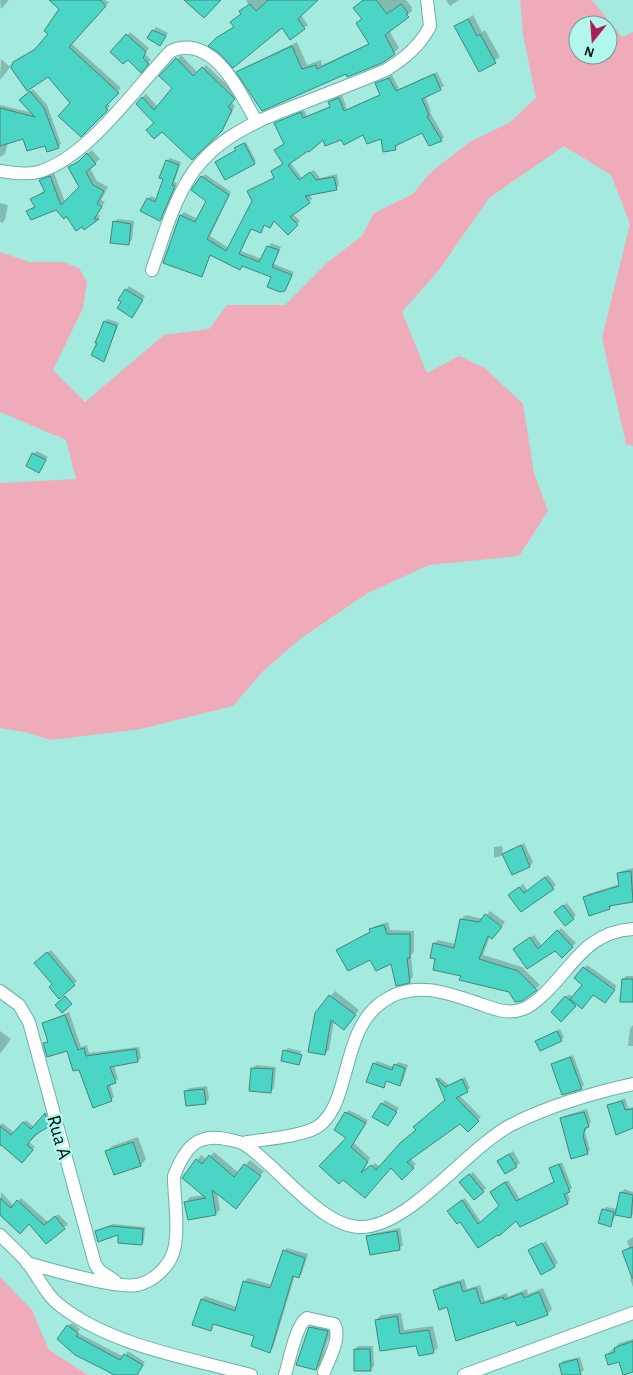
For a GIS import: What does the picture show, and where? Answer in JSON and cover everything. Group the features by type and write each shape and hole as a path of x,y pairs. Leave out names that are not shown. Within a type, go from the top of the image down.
{"street":[{"path":"152,270 168,220 186,183 209,154 224,140 256,121 386,70 398,62 413,51 430,26 427,0"},
{"path":"0,171 16,174 37,172 74,155 105,125 171,51 181,47 200,50 216,61 240,91 256,121"},
{"path":"27,1263 119,1284 135,1285 149,1280 164,1268 173,1255 176,1241 174,1176 189,1147 206,1138 243,1143 307,1130 323,1122 335,1104 360,1028 382,1002 413,990 430,989 492,1008 519,1011 538,1000 556,982 581,951 596,939 620,930 633,929"},
{"name":"Rua A","path":"0,992 19,1005 29,1022 95,1264 100,1271 119,1284"},
{"path":"243,1143 328,1216 346,1225 372,1227 386,1222 408,1208 510,1125 580,1098 633,1084"},
{"path":"0,1235 27,1263 42,1286 60,1306 101,1330 128,1341 251,1375"},
{"path":"464,1375 633,1313"},
{"path":"284,1375 299,1329 303,1320 308,1318 334,1324 336,1328 336,1338 324,1372"}],"shaded area":[{"path":"520,0 592,0 604,15 568,15 568,65 618,65 618,32 622,37 633,32 633,446 626,444 602,338 630,224 611,175 564,146 489,198 439,270 402,312 427,373 459,356 485,368 523,404 534,473 548,511 519,556 429,565 366,594 300,639 262,672 233,706 141,729 51,740 25,732 0,728 0,483 76,479 66,440 0,412 0,252 30,262 63,262 79,268 87,282 83,308 53,370 85,402 164,335 209,329 227,305 285,305 328,262 362,236 374,213 413,194 429,174 441,164 471,141 509,123 536,98 523,35"},
{"path":"0,1277 32,1310 49,1350 88,1375 0,1375"}],"building":[{"path":"49,0 100,0 106,6 69,47 119,93 105,107 108,110 81,137 58,116 70,103 48,77 27,91 11,68 13,62 34,50 48,34 44,31 59,9"},
{"path":"184,0 221,0 204,18"},
{"path":"268,0 318,0 298,19 305,29 290,40 282,28 233,68 218,52 208,46 216,38 234,27 230,22 241,14 239,11 250,4 256,11"},
{"path":"363,0 376,0 387,14 401,4 408,13 406,14 409,17 385,35 395,54 382,63 347,77 346,74 262,111 236,72 292,46 302,69 316,65 317,69 369,44 356,23 362,19 353,8"},
{"path":"468,19 477,36 480,34 496,63 479,72 454,26"},
{"path":"152,30 166,36 160,46 147,38"},
{"path":"126,34 146,52 143,58 149,64 141,73 128,60 123,64 110,52"},
{"path":"176,58 193,76 202,67 235,99 228,107 232,110 222,131 192,160 162,132 154,139 146,130 154,123 136,104 142,97 154,110 172,88 159,76"},
{"path":"434,74 441,90 422,99 429,115 427,116 442,141 429,146 422,133 395,146 396,150 383,152 381,139 367,144 363,135 344,145 341,140 325,146 323,140 309,152 288,165 299,180 310,172 316,180 334,177 337,190 305,196 310,203 290,217 298,225 288,235 274,221 270,228 264,225 261,233 251,229 239,254 259,262 267,246 279,250 272,267 292,275 285,291 280,292 267,287 271,277 242,266 240,270 210,255 202,277 163,263 180,215 195,222 206,201 191,190 201,176 229,195 207,239 226,251 252,201 247,191 274,178 271,171 283,164 274,150 284,144 274,123 301,112 303,118 330,107 328,102 339,98 344,111 380,95 375,83 389,78 396,91"},
{"path":"30,91 44,108 59,148 47,152 45,146 27,151 23,139 0,146 0,108 35,117 19,100"},
{"path":"244,143 255,164 225,180 215,162"},
{"path":"87,153 96,164 86,172 93,185 104,191 97,204 102,207 94,219 99,219 84,230 82,227 76,231 66,216 64,219 56,210 31,220 26,211 35,207 30,199 45,192 39,180 50,176 61,205 79,187 68,167 78,162"},
{"path":"166,160 179,165 172,185 175,186 160,221 140,211 147,198 155,202 163,179 159,178"},
{"path":"113,221 131,224 129,245 110,243"},
{"path":"125,289 143,300 132,318 117,308 121,302 118,300"},
{"path":"104,321 117,326 104,362 91,355"},
{"path":"32,453 46,460 39,473 26,466"},
{"path":"521,845 530,867 512,875 502,854"},
{"path":"631,871 633,902 609,906 610,909 589,916 583,897 619,886 617,873"},
{"path":"545,877 554,889 521,912 508,895 519,887 524,893"},
{"path":"563,905 574,919 565,926 554,912"},
{"path":"485,914 502,927 492,939 488,936 479,959 518,971 537,990 522,1001 515,1002 509,992 459,980 461,976 433,970 435,959 430,958 433,943 454,948 460,919 479,922"},
{"path":"384,925 387,934 410,934 410,958 407,958 410,983 396,986 391,964 376,971 370,960 348,971 336,950 370,932 369,929"},
{"path":"557,930 573,947 562,958 555,951 527,969 513,949 530,937 538,949"},
{"path":"47,952 75,985 59,999 49,987 52,984 34,963"},
{"path":"583,967 615,990 605,1003 593,995 582,1009 570,999 582,985 574,978"},
{"path":"622,979 633,979 633,1002 620,1002"},
{"path":"329,995 356,1015 344,1030 331,1020 325,1055 308,1052 315,1013"},
{"path":"65,996 72,1004 62,1013 55,1005"},
{"path":"565,996 576,1006 561,1022 551,1012"},
{"path":"65,1015 78,1050 84,1048 86,1056 136,1049 138,1062 110,1067 116,1083 107,1086 112,1101 93,1108 79,1070 73,1071 67,1051 47,1057 43,1043 48,1042 42,1023"},
{"path":"557,1031 562,1041 540,1051 535,1041"},
{"path":"283,1050 302,1055 299,1065 281,1061"},
{"path":"570,1057 582,1089 562,1095 551,1064"},
{"path":"373,1063 392,1070 394,1064 405,1068 400,1086 386,1081 384,1088 366,1082"},
{"path":"251,1068 273,1069 271,1093 249,1091"},
{"path":"436,1078 445,1087 462,1079 468,1092 456,1098 479,1121 468,1132 460,1124 407,1162 414,1168 402,1180 391,1168 365,1198 343,1180 339,1184 319,1166 346,1138 334,1130 345,1112 366,1123 351,1147 368,1162 361,1173 371,1165 376,1170 401,1142 416,1130 413,1127 445,1100"},
{"path":"204,1089 206,1104 186,1106 184,1091"},
{"path":"622,1101 625,1110 633,1109 633,1128 616,1135 607,1105"},
{"path":"381,1103 397,1112 388,1126 372,1117"},
{"path":"584,1112 589,1127 585,1128 583,1136 588,1154 571,1159 560,1118"},
{"path":"45,1113 48,1127 35,1135 27,1145 33,1150 22,1163 0,1144 0,1126 11,1135 23,1122 31,1129"},
{"path":"133,1142 141,1166 114,1175 105,1151"},
{"path":"509,1154 517,1167 505,1174 497,1161"},
{"path":"209,1155 234,1177 244,1164 261,1176 236,1209 212,1190 216,1215 188,1220 184,1202 206,1198 182,1178 196,1159 202,1164"},
{"path":"559,1164 570,1192 564,1194 568,1204 520,1227 516,1221 499,1236 478,1248 460,1222 457,1224 447,1211 462,1200 478,1224 499,1206 490,1192 505,1182 516,1201 554,1182 549,1168"},
{"path":"469,1174 484,1192 474,1200 459,1182"},
{"path":"620,1192 633,1195 631,1218 615,1215"},
{"path":"0,1198 11,1208 17,1200 44,1225 55,1216 65,1229 46,1244 29,1224 20,1234 0,1215"},
{"path":"602,1209 614,1212 611,1227 598,1223"},
{"path":"110,1226 143,1229 142,1245 118,1243 118,1235 98,1242 95,1231"},
{"path":"397,1231 400,1250 370,1255 366,1236"},
{"path":"542,1243 555,1267 541,1275 528,1250"},
{"path":"633,1247 633,1278 632,1278 622,1251"},
{"path":"283,1250 305,1258 299,1278 293,1276 270,1353 251,1346 254,1336 213,1324 211,1331 192,1325 201,1299 235,1311 243,1281 270,1288"},
{"path":"460,1282 463,1292 476,1288 481,1304 503,1297 504,1300 522,1293 524,1298 539,1292 548,1315 517,1326 515,1321 456,1341 447,1307 439,1310 433,1290"},
{"path":"397,1316 400,1334 429,1330 434,1353 419,1356 416,1346 380,1351 375,1320"},
{"path":"67,1325 78,1333 76,1336 120,1360 124,1354 143,1365 137,1375 114,1375 75,1355 57,1339"},
{"path":"309,1327 328,1331 316,1370 296,1365"},
{"path":"633,1341 633,1372 623,1375 619,1362 608,1365 605,1355 615,1352 614,1348"},
{"path":"354,1349 370,1349 371,1371 354,1371"},
{"path":"577,1359 581,1375 562,1375 559,1364"}]}
